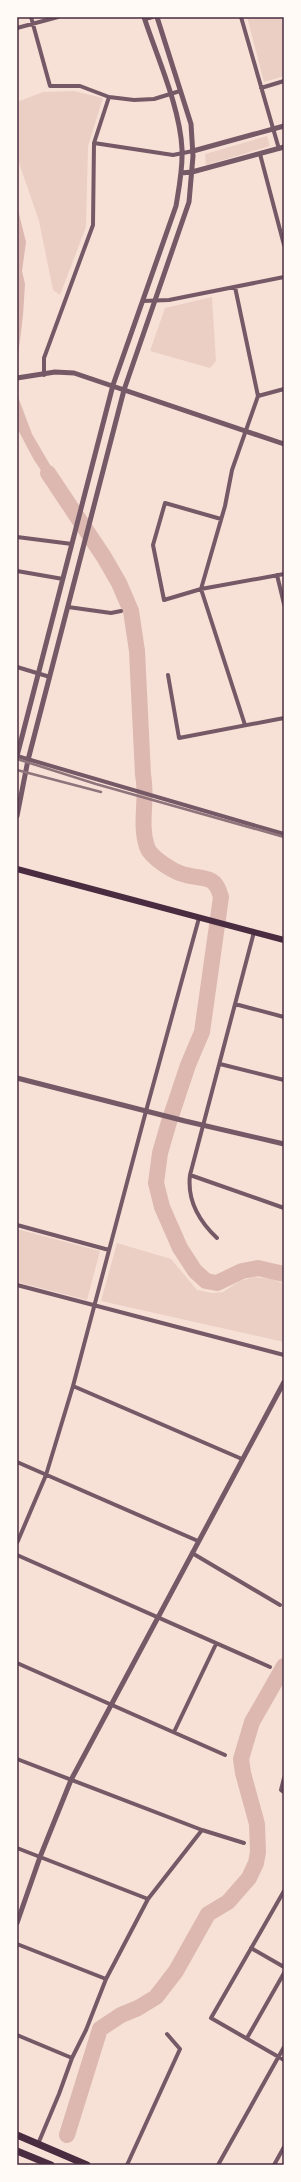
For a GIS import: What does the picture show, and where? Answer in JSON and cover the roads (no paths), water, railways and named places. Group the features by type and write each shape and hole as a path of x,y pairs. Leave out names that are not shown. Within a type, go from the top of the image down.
{"highway":[{"path":"17,2136 87,2165"},
{"path":"17,2151 51,2165"}],"main road":[{"path":"17,869 284,940"}],"street":[{"path":"31,17 50,86 80,86 109,97 140,100 154,99 180,91"},
{"path":"17,28 58,17"},
{"path":"153,17 144,18 178,121 182,153 181,173 176,206 113,386 17,756 284,834"},
{"path":"17,816 28,760 124,390 189,202 193,151 191,124 157,17"},
{"path":"181,173 192,172 281,148 273,129 241,17"},
{"path":"261,88 284,81"},
{"path":"44,375 44,358 93,225 94,143 109,97"},
{"path":"94,143 173,155 284,126"},
{"path":"260,154 284,245"},
{"path":"143,301 169,300 284,277"},
{"path":"235,287 258,396 232,470 222,519 201,589 245,725"},
{"path":"17,378 32,377 55,372 74,373 284,444"},
{"path":"258,396 284,389"},
{"path":"222,519 165,503 154,545 164,600 201,589 284,574"},
{"path":"17,537 72,544"},
{"path":"17,571 63,579"},
{"path":"277,575 284,604"},
{"path":"68,607 111,613 121,611"},
{"path":"17,667 50,677"},
{"path":"168,674 179,738 284,718"},
{"path":"17,1543 46,1475 73,1386 96,1305 146,1111 202,919"},
{"path":"217,1238 204,1226 194,1208 188,1189 190,1175 254,932"},
{"path":"235,1004 284,1017"},
{"path":"220,1064 284,1080"},
{"path":"17,1078 204,1126 284,1144"},
{"path":"190,1175 284,1208"},
{"path":"17,1225 109,1250"},
{"path":"17,1285 284,1355"},
{"path":"17,1923 40,1857 71,1780 110,1704 284,1382"},
{"path":"73,1386 242,1458"},
{"path":"17,1462 198,1541"},
{"path":"192,1553 280,1605"},
{"path":"17,1555 270,1668"},
{"path":"174,1732 216,1644"},
{"path":"17,1663 225,1755"},
{"path":"17,1759 202,1830 244,1843"},
{"path":"284,1778 281,1790 284,1792"},
{"path":"38,2145 72,2058 86,2030 106,1979 148,1898 202,1830"},
{"path":"17,1848 148,1898"},
{"path":"284,1891 211,2018 284,2060"},
{"path":"17,1944 106,1979"},
{"path":"251,1948 284,1967"},
{"path":"247,2038 284,1973"},
{"path":"127,2165 180,2050 167,2034"},
{"path":"17,2035 72,2058"},
{"path":"218,2165 284,2047"},
{"path":"274,2165 284,2147"}],"waterway":[{"path":"48,473 104,557 119,583 131,611 137,651 145,793 144,829 147,847 153,856 158,860 181,874 212,881 217,887 221,897 202,1032 188,1065 160,1153 156,1183 162,1207 180,1248 195,1271 206,1281 217,1283 242,1271 258,1268 284,1274"},
{"path":"67,2135 100,2029 121,2015 138,2008 156,1997 176,1971 208,1914 228,1902 249,1878 256,1863 258,1852 257,1824 243,1773 241,1759 252,1722 284,1666"}],"railway":[{"path":"17,759 96,784 284,837"},
{"path":"17,770 101,792"}]}
